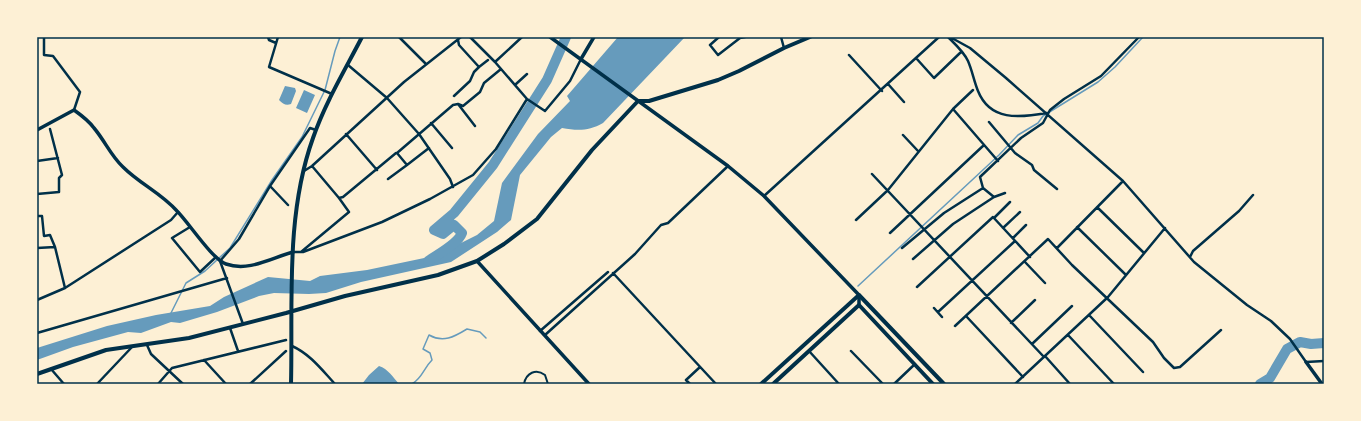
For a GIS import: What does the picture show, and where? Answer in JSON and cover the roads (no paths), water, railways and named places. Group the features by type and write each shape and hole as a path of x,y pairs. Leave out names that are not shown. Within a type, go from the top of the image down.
{"main road":[{"path":"291,384 293,235 303,171 316,130 332,94 362,37"},
{"path":"37,374 106,350 189,338 230,328 292,308 438,275 477,261 533,223 592,150 638,101 649,101 707,84 739,71 784,48 810,37"},
{"path":"761,384 859,295 944,384"},
{"path":"773,384 859,305 933,384"}],"street":[{"path":"37,130 74,110 80,92 53,56 44,55 44,37"},
{"path":"268,37 269,40 276,43"},
{"path":"278,37 269,68 332,94"},
{"path":"399,37 426,64"},
{"path":"303,171 312,166 426,64 461,37"},
{"path":"470,37 516,84 527,99 545,111 570,81 594,37"},
{"path":"495,62 522,37"},
{"path":"550,37 728,166 764,196 859,295 859,305"},
{"path":"718,37 710,45 718,54 745,37"},
{"path":"781,37 784,48"},
{"path":"764,196 939,37"},
{"path":"949,37 968,60 983,102 991,110 1004,115 1048,115"},
{"path":"949,37 970,48 1123,181 1190,257 1247,305 1266,316 1290,339 1322,384"},
{"path":"994,197 983,188 980,177 1021,138 1040,126 1048,115 1064,99 1085,88 1101,76 1140,37"},
{"path":"458,40 459,45 478,67"},
{"path":"916,58 934,78 961,52"},
{"path":"849,55 882,90"},
{"path":"454,96 470,82 478,67 488,60"},
{"path":"348,65 387,98 419,134 450,179 453,187"},
{"path":"339,198 343,197 377,170 453,105 458,104 463,106 480,92 484,83 501,69"},
{"path":"516,84 527,74"},
{"path":"888,84 904,102"},
{"path":"856,220 888,190 953,109 973,90"},
{"path":"74,110 94,128 121,166 132,176 169,202 218,259 226,264 246,267 293,252 300,252 382,222 453,187 473,175 483,166 496,149 527,99"},
{"path":"458,104 476,126"},
{"path":"953,109 997,160"},
{"path":"989,122 1015,153 1032,165 1034,170 1057,189"},
{"path":"431,124 452,148"},
{"path":"190,227 172,238 200,272 218,259 239,240 270,186 310,128 316,130"},
{"path":"37,194 59,192 59,178 62,175 50,129"},
{"path":"346,134 377,170"},
{"path":"903,135 918,151"},
{"path":"890,233 984,144"},
{"path":"388,179 429,148"},
{"path":"397,153 406,165"},
{"path":"37,161 58,158"},
{"path":"300,252 348,212 339,198 312,166"},
{"path":"544,336 635,254 661,225 668,223 728,166"},
{"path":"872,174 1070,384"},
{"path":"1056,248 1123,181"},
{"path":"270,186 288,206"},
{"path":"902,248 948,210 983,188"},
{"path":"913,259 958,220 994,197 1005,192"},
{"path":"1190,257 1193,251 1239,211 1253,195"},
{"path":"917,288 1010,202"},
{"path":"1097,207 1144,254"},
{"path":"37,300 65,288 171,220 178,211"},
{"path":"1003,228 1020,212"},
{"path":"37,216 42,216 44,236 50,235 55,247 65,288"},
{"path":"994,218 1030,257"},
{"path":"1012,238 1026,225"},
{"path":"1077,227 1126,275"},
{"path":"1015,384 1108,297 1165,228"},
{"path":"955,326 1048,239 1072,265 1108,297 1153,342 1164,358 1174,368 1180,367 1221,330"},
{"path":"938,312 1015,241"},
{"path":"37,248 55,247"},
{"path":"218,259 243,323"},
{"path":"477,261 540,332 589,384"},
{"path":"1025,262 1045,283"},
{"path":"540,332 608,272"},
{"path":"613,273 716,384"},
{"path":"37,333 227,279"},
{"path":"1011,323 1035,300"},
{"path":"1032,344 1072,306"},
{"path":"934,308 942,317"},
{"path":"1088,315 1143,372"},
{"path":"966,316 1023,377"},
{"path":"230,328 238,351"},
{"path":"1068,335 1114,384"},
{"path":"158,384 172,368 286,340"},
{"path":"147,345 151,354 183,384"},
{"path":"97,384 132,346"},
{"path":"292,346 299,349 315,362 333,383"},
{"path":"809,350 840,384"},
{"path":"250,384 286,351"},
{"path":"851,351 883,384"},
{"path":"204,360 226,384"},
{"path":"1306,362 1324,361"},
{"path":"894,384 915,364"},
{"path":"690,384 686,380 700,367"},
{"path":"51,369 64,384"},
{"path":"524,384 530,373 538,372 545,375 548,384"}],"water":[{"path":"618,37 685,37 603,123 593,128 583,130 562,128 551,137 520,175 511,220 497,232 451,262 361,282 326,293 274,293 259,296 217,312 180,323 171,322 141,333 128,332 73,347 37,360 37,348 107,326 156,315 210,306 224,297 268,277 310,281 320,276 367,270 429,257 477,235 494,221 502,183 538,134 570,101 567,96"},
{"path":"285,86 295,88 296,91 291,104 289,105 282,103 279,100"},
{"path":"304,90 315,95 307,113 296,108"},
{"path":"379,366 388,371 399,384 362,384"}],"waterway":[{"path":"171,313 186,283 205,271 230,248 272,180 302,137 325,90 340,37"},
{"path":"428,261 452,245 460,237 462,233 454,225 443,234 434,230 454,213 493,165 547,80 566,37"},
{"path":"858,286 999,155 1018,135 1038,123 1043,116 1098,82 1115,67 1143,37"},
{"path":"412,384 418,379 432,360 430,353 423,349 429,335 439,339 444,339 467,329 480,332 486,338"},
{"path":"1260,384 1270,378 1287,349 1300,342 1311,344 1324,343"}]}
